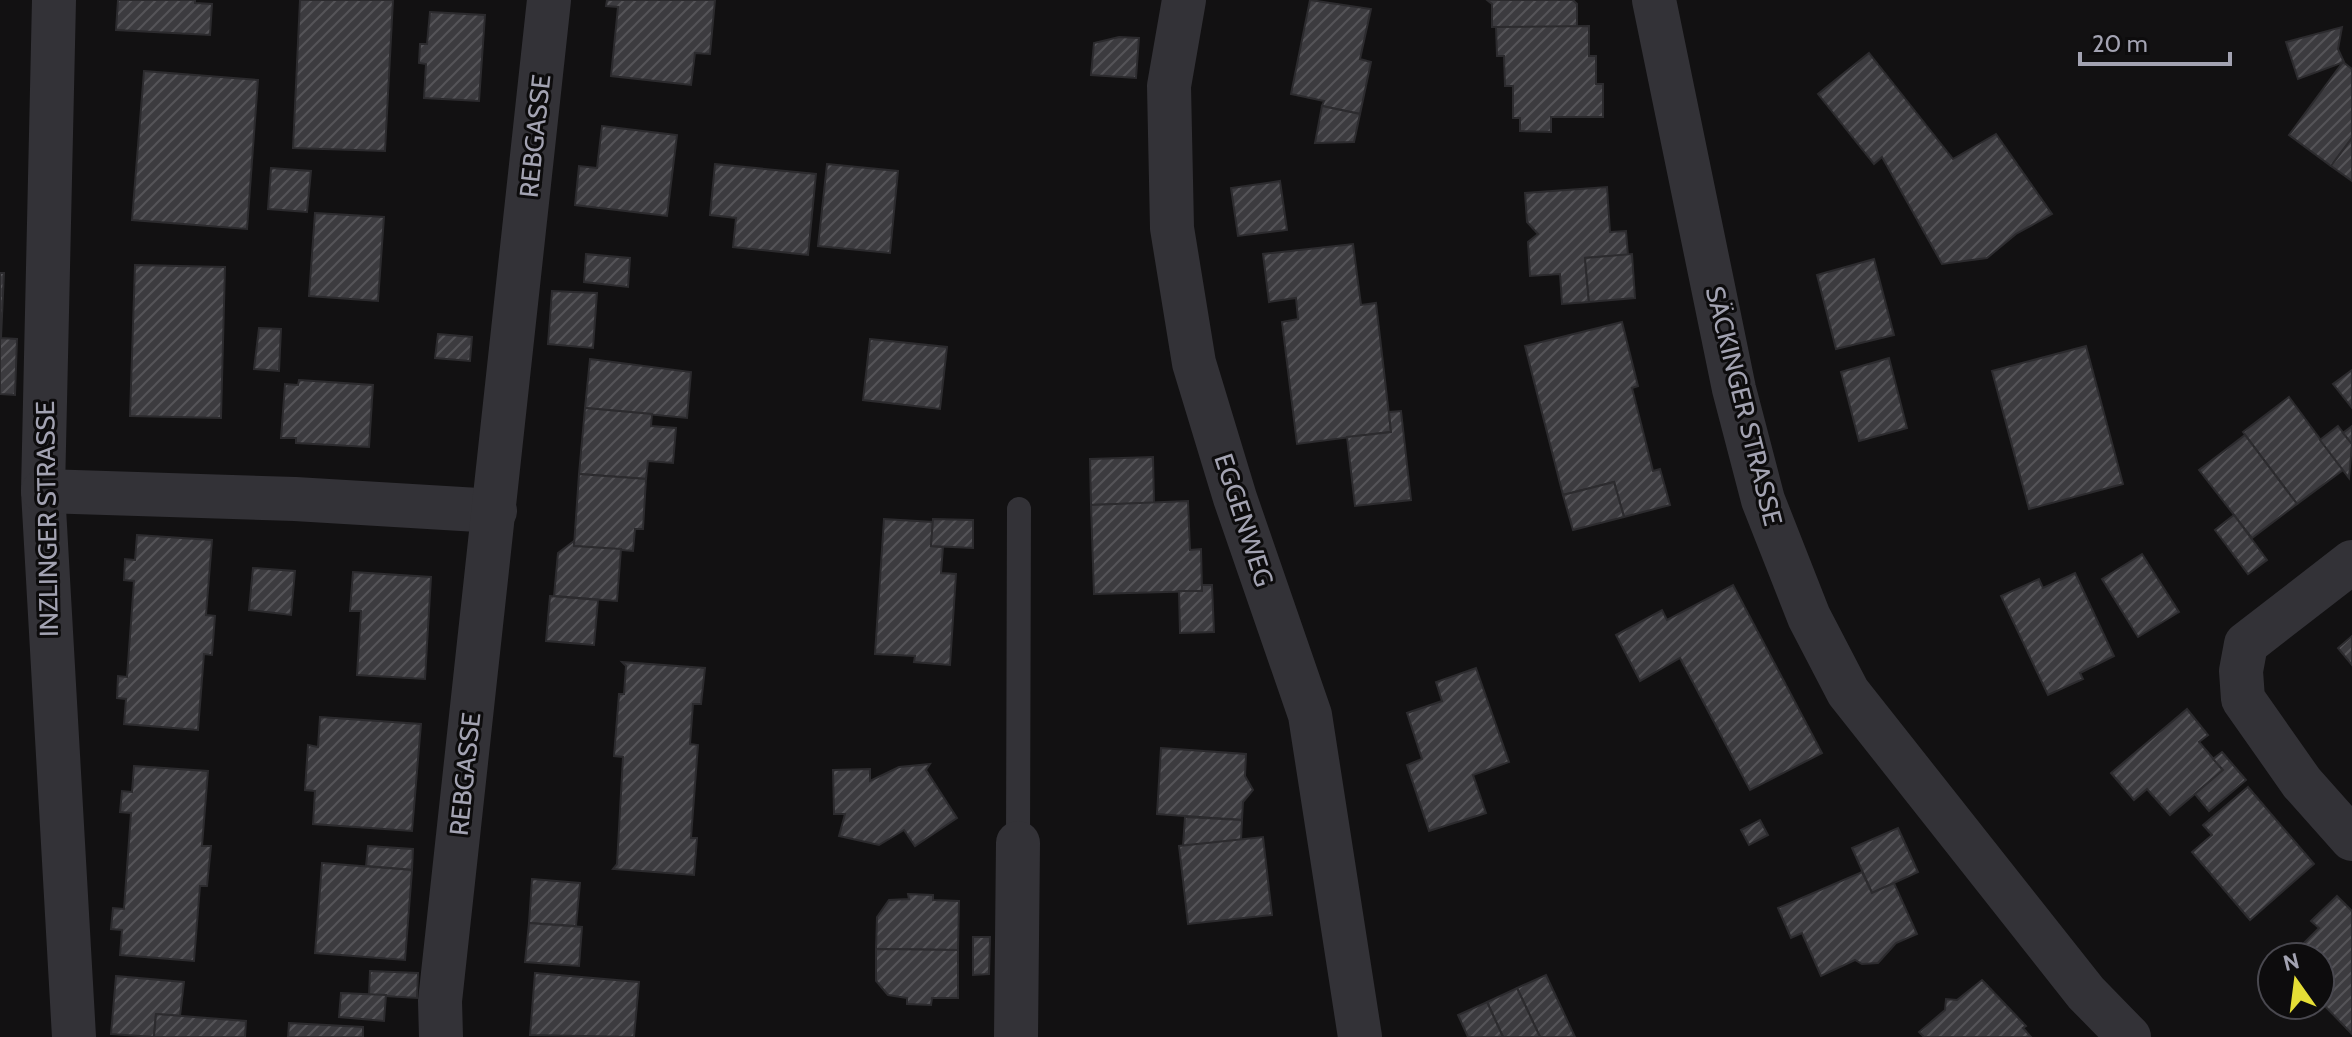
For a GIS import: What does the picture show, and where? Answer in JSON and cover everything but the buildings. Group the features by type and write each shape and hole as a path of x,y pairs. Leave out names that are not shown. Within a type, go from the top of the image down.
{"street":[{"name":"INZLINGER STRASSE","path":"54,0 43,491 74,1037"},
{"name":"REBGASSE","path":"441,1037 440,1001 549,0"},
{"name":"EGGENWEG","path":"1184,0 1169,86 1172,228 1194,363 1235,498 1310,715 1360,1037"},
{"name":"SÄCKINGER STRASSE","path":"1654,0 1734,389 1763,500 1809,617 1848,692 2086,993 2129,1037"},
{"path":"43,491 295,499 495,511"},
{"path":"2352,562 2246,644 2241,671 2243,699 2302,783 2352,839"},
{"path":"1016,1037 1018,843"}],"lane":[{"path":"1018,843 1019,509"}]}
